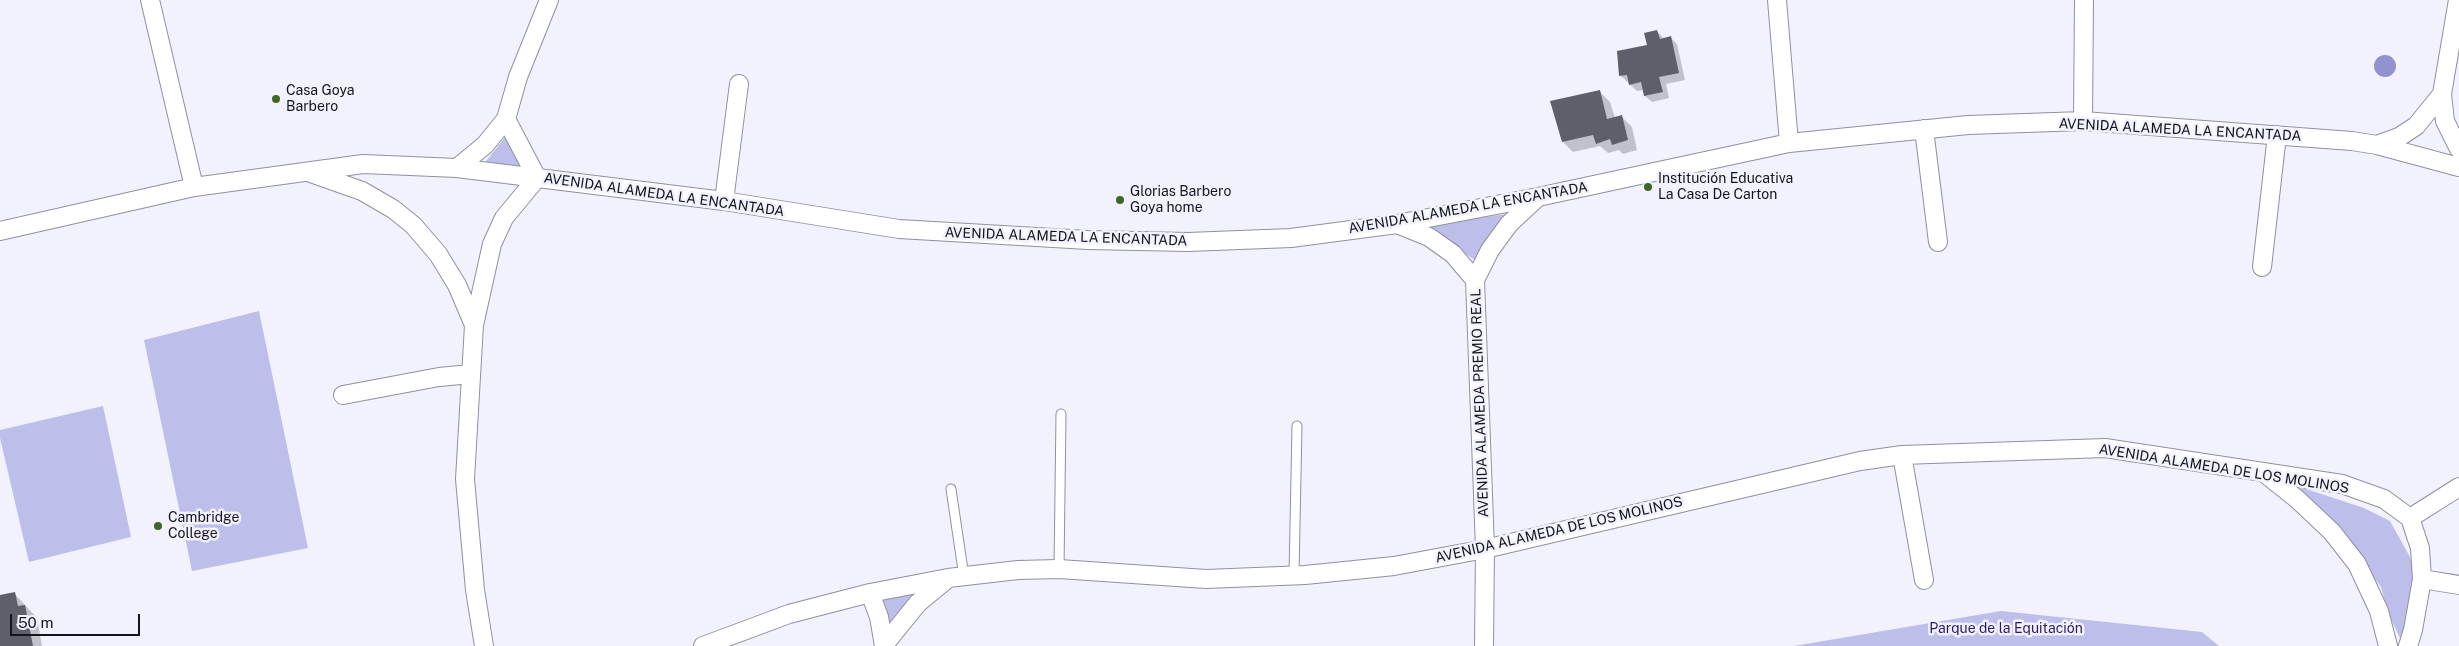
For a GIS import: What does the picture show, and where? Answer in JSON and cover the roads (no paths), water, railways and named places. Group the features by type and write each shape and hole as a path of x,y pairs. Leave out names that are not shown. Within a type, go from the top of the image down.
{"street":[{"path":"150,0 194,187"},
{"path":"458,168 485,145 506,119 518,77 549,0"},
{"path":"1777,0 1789,143"},
{"path":"2083,121 2084,0"},
{"path":"2458,0 2456,29 2442,94 2445,121 2459,149"},
{"path":"724,201 739,84"},
{"path":"2378,146 2416,126 2442,94"},
{"path":"484,646 475,590 465,479 474,324 492,244 504,218 537,178 506,119"},
{"name":"AVENIDA ALAMEDA LA ENCANTADA","path":"0,231 194,187 304,170 363,164 458,168 724,201 899,229 1088,240 1188,242 1291,238 1397,224 1538,197 1789,143 1968,125 2083,121 2352,141 2459,167"},
{"path":"1924,129 1938,242"},
{"path":"2262,267 2277,135"},
{"path":"304,170 362,191 393,209 413,225 438,254 457,286 474,324"},
{"name":"AVENIDA ALAMEDA PREMIO REAL","path":"1484,646 1485,549 1475,280 1490,250 1504,230 1538,197"},
{"name":"AVENIDA ALAMEDA PREMIO REAL","path":"1397,224 1429,236 1453,254 1475,280"},
{"path":"343,395 439,377 472,374"},
{"name":"AVENIDA ALAMEDA DE LOS MOLINOS","path":"703,646 789,614 870,593 956,578 1018,570 1059,570 1206,579 1294,575 1394,566 1485,549 1860,462 1902,455 2105,448 2342,484 2384,499 2410,518"},
{"path":"1902,455 1924,580"},
{"path":"2262,472 2297,499 2332,532 2357,564 2379,611 2388,646"},
{"path":"2408,646 2413,630 2422,579 2420,548 2410,518 2459,487"},
{"path":"884,645 918,603 956,578"},
{"path":"2422,579 2459,585"},
{"path":"870,593 879,617 884,645"}],"lane":[{"path":"1059,570 1061,414"},
{"path":"1294,575 1297,426"},
{"path":"951,489 956,578"}],"place":[{"name":"Casa Goya Barbero","path":"276,99"},
{"name":"Institución Educativa La Casa De Carton","path":"1648,187"},
{"name":"Glorias Barbero Goya home","path":"1120,200"},
{"name":"Cambridge College","path":"158,526"}],"park label":[{"name":"Parque de la Equitación","path":"2006,629"}]}
